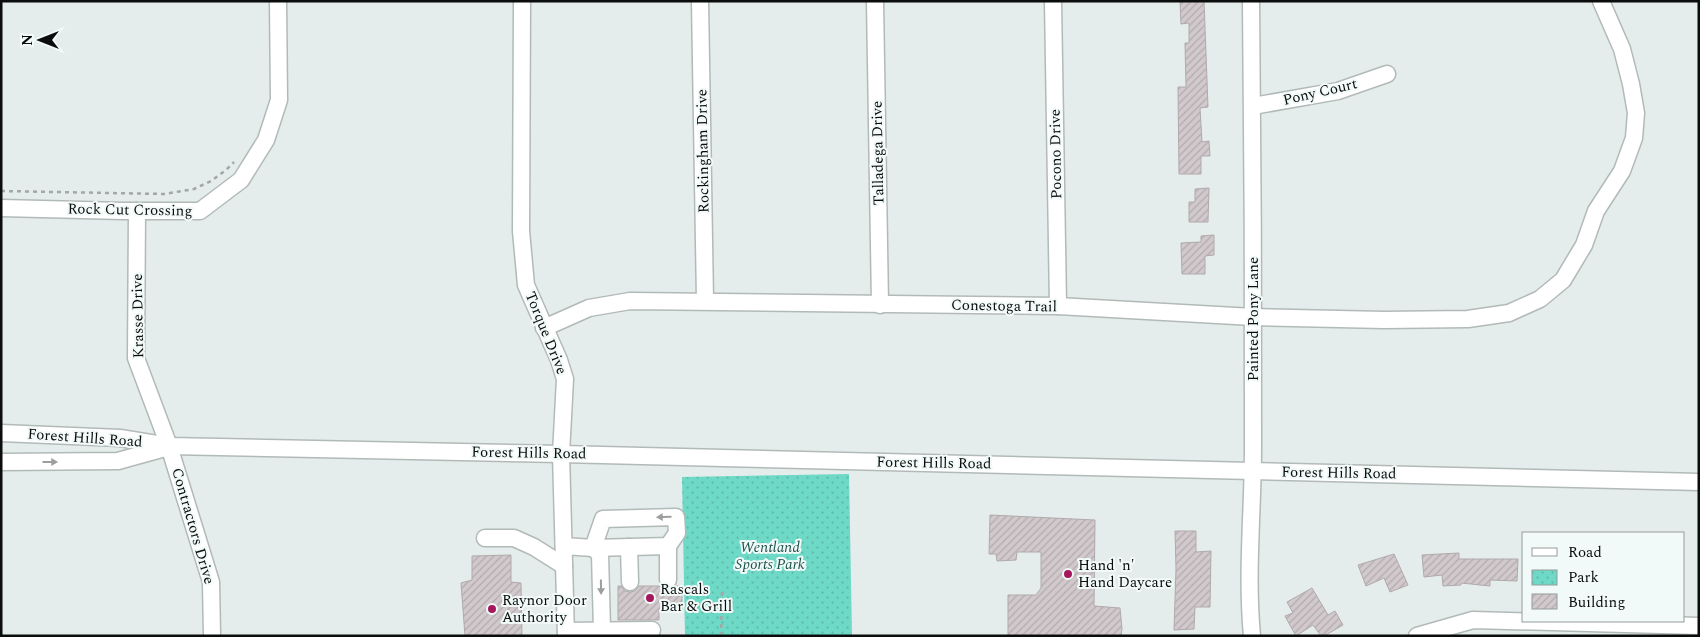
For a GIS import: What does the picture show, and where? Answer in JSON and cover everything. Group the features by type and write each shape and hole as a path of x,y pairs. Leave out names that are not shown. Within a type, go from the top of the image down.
{"street":[{"name":"Rock Cut Crossing","path":"1,208 200,211 241,180 266,140 279,100 278,1"},
{"name":"Torque Drive","path":"522,1 521,232 526,286 559,360 565,379 561,454 566,633"},
{"name":"Rockingham Drive","path":"700,1 705,301"},
{"name":"Talladega Drive","path":"875,1 880,305"},
{"name":"Pocono Drive","path":"1053,1 1058,306"},
{"name":"Painted Pony Lane","path":"1251,1 1253,106 1253,471 1250,571 1252,636"},
{"name":"Conestoga Trail","path":"544,328 589,308 630,301 1058,306 1253,317 1384,320 1468,318 1509,313 1540,299 1563,280 1584,245 1596,211 1622,171 1634,138 1636,113 1631,84 1622,49 1601,1"},
{"name":"Pony Court","path":"1253,106 1338,91 1387,74"},
{"name":"Krasse Drive","path":"137,211 136,358 169,446"},
{"name":"Forest Hills Road","path":"1,433 120,438 169,446 1699,482"},
{"name":"Forest Hills Road","path":"1,462 118,461 169,446"},
{"name":"Contractors Drive","path":"169,446 211,582 212,636"},
{"path":"593,548 603,519 676,517 677,533 668,546 668,580"},
{"path":"485,538 514,538 534,546 564,566"},
{"path":"564,546 593,548 668,546"},
{"path":"629,547 630,582"},
{"path":"593,548 600,554 602,630"},
{"path":"1417,636 1473,620 1522,621"},
{"path":"1548,622 1699,626"},
{"path":"566,633 602,630 652,630"}],"path":[{"path":"1,191 164,194 194,189 211,181 238,158"},
{"path":"721,636 722,590"}],"green space":[{"name":"Wentland Sports Park","path":"849,474 852,636 685,636 682,477"}],"building":[{"path":"1180,1 1204,1 1208,107 1200,108 1202,142 1209,141 1210,156 1201,156 1201,174 1179,174 1178,87 1186,87 1185,43 1189,43 1189,23 1181,24"},
{"path":"1209,188 1208,222 1189,222 1189,202 1195,202 1195,189"},
{"path":"1214,235 1214,255 1205,256 1205,274 1182,274 1181,243 1201,242 1201,236"},
{"name":"Hand 'n' Hand Daycare","path":"990,515 1095,520 1094,606 1120,608 1121,636 1008,636 1008,595 1036,595 1041,588 1041,552 1017,552 1016,560 997,561 996,554 989,554"},
{"path":"1175,531 1196,531 1196,552 1211,551 1210,607 1195,607 1194,629 1174,630"},
{"path":"1459,553 1459,559 1518,559 1517,581 1490,580 1490,586 1461,583 1461,585 1443,586 1442,575 1424,577 1422,555"},
{"path":"1394,554 1408,585 1390,592 1384,578 1366,586 1358,565"},
{"name":"Raynor Door Authority","path":"511,555 511,582 521,583 522,636 465,636 461,583 472,580 472,556"},
{"name":"Rascals Bar & Grill","path":"618,586 630,592 635,591 639,586 660,586 668,590 676,586 682,586 682,610 659,610 659,620 618,620"},
{"path":"1312,588 1328,615 1335,611 1343,625 1321,636 1313,625 1296,636 1285,616 1293,613 1287,602"}],"place":[{"name":"Hand 'n' Hand Daycare","path":"1068,574"},
{"name":"Rascals Bar & Grill","path":"650,598"},
{"name":"Raynor Door Authority","path":"492,609"}]}
